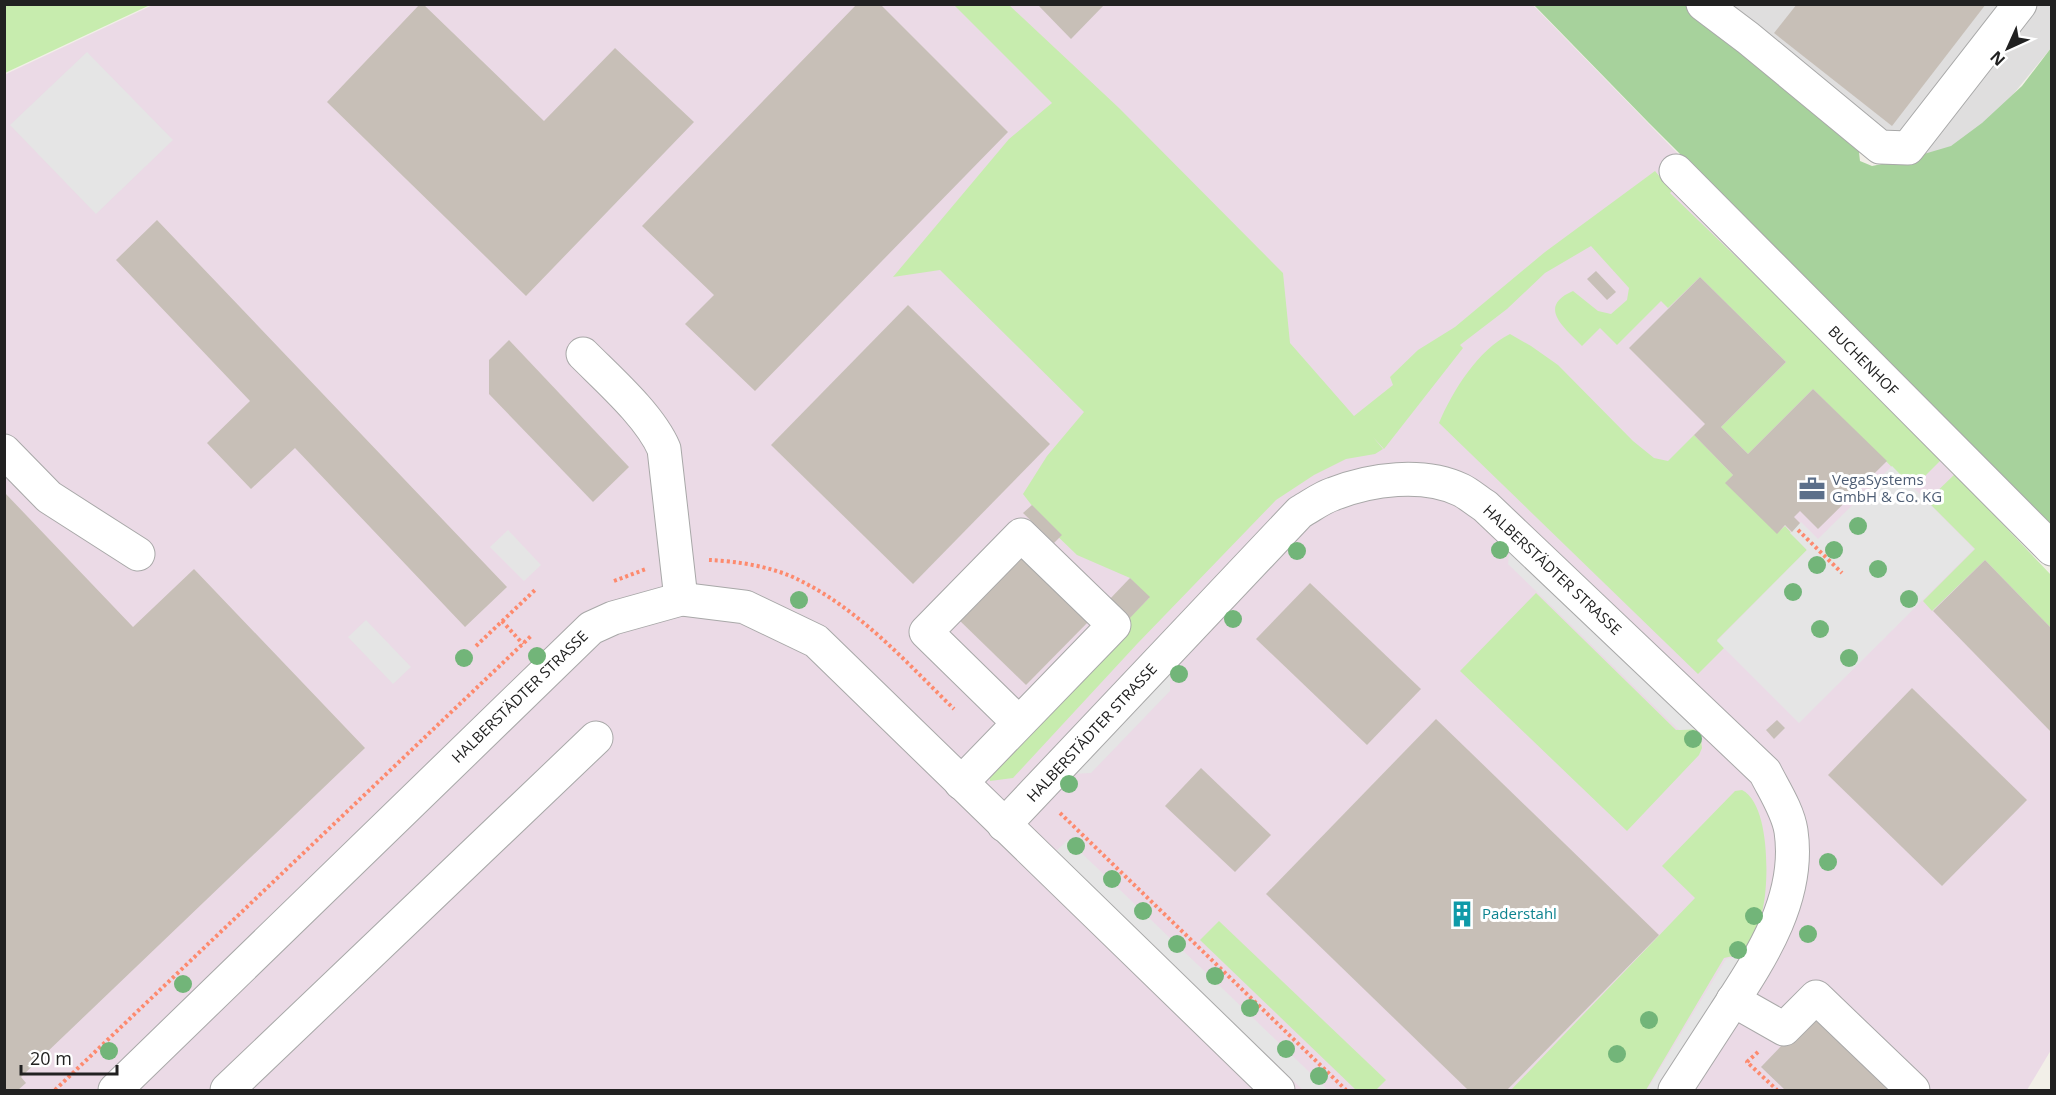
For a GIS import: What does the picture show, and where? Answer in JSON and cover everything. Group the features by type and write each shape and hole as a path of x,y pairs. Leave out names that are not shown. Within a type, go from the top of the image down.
{"street":[{"path":"1703,4 1748,38 1880,147 1908,148 2020,4"},
{"name":"BUCHENHOF","path":"1676,171 2052,549"},
{"path":"583,354 659,436 664,449 681,599"},
{"path":"4,451 49,497 138,554"},
{"name":"HALBERSTÄDTER STRASSE","path":"1005,825 1300,512 1331,494 1408,466 1432,482 1460,490 1485,506 1765,772 1780,802 1791,830 1791,875 1788,890 1769,941 1675,1090"},
{"path":"961,783 1114,625 1021,535 926,632 1019,723"},
{"name":"HALBERSTÄDTER STRASSE","path":"115,1090 591,628 613,618 681,599 745,608 816,640 1278,1090"},
{"path":"227,1090 596,738"},
{"path":"1733,1000 1784,1029 1816,997 1913,1090"}],"path":[{"path":"1798,530 1842,573"},
{"path":"476,646 535,590"},
{"path":"502,621 523,644"},
{"path":"55,1090 538,630"},
{"path":"1777,1090 1747,1062 1784,1029"}],"shaded area":[{"path":"155,4 1533,5 1686,162 1844,357 1985,509 2051,576 2051,1050 2027,1090 5,1090 4,75"},
{"path":"1673,5 2051,5 2051,48 1980,135 1929,156 1870,161"},
{"path":"87,52 173,140 96,214 10,125"},
{"path":"1892,466 1974,549 1799,723 1717,641 1807,550 1790,533 1801,522 1818,539"},
{"path":"508,530 541,565 524,581 490,547"},
{"path":"1510,548 1698,729 1679,730 1508,564"},
{"path":"366,620 411,667 393,684 348,637"},
{"path":"1170,671 1170,691 1091,773 1072,774"},
{"path":"1068,840 1328,1090 1303,1090 1055,852"},
{"path":"1745,955 1662,1090 1647,1090 1726,959"}],"green space":[{"path":"5,4 150,4 150,5 5,73"},
{"path":"954,5 1009,5 1119,108 1283,273 1290,343 1354,416 1393,385 1390,377 1418,350 1455,327 1545,252 1655,171 1672,191 1670,193 1843,360 1941,460 1913,488 1813,389 1748,454 1721,427 1786,362 1700,277 1668,308 1661,301 1617,345 1600,328 1582,346 1557,318 1556,304 1562,297 1573,291 1598,311 1611,314 1627,300 1629,288 1591,246 1545,273 1507,309 1460,345 1463,348 1384,449 1373,437 1383,449 1375,454 1346,459 1314,475 1276,500 1137,644 1013,778 990,781 988,763 1149,598 1130,578 1077,555 1050,529 1023,494 1047,456 1084,412 940,270 893,277 1009,139 1052,103"},
{"path":"1534,5 1685,5 1856,126 1860,161 1872,166 1907,159 1951,146 1982,123 2022,86 2051,48 2051,524 1649,123"},
{"path":"1510,334 1558,365 1633,441 1654,458 1668,461 1694,435 1733,475 1726,483 1777,533 1785,526 1807,550 1717,640 1724,648 1698,674 1439,423 1459,385 1477,360 1498,341"},
{"path":"1955,474 2051,575 2051,628 1985,560 1932,611 1923,601 1975,549 1927,501"},
{"path":"1536,593 1676,730 1693,729 1700,733 1702,748 1699,755 1627,831 1460,671"},
{"path":"1742,790 1751,798 1763,826 1766,880 1763,908 1745,951 1742,954 1724,958 1646,1090 1511,1090 1695,898 1662,866 1735,791"},
{"path":"1219,921 1386,1080 1376,1090 1356,1090 1200,940"}],"building":[{"path":"420,4 423,4 544,121 615,48 694,122 526,296 327,102"},
{"path":"857,4 880,4 1008,132 755,391 685,324 714,295 642,226"},
{"path":"1037,4 1105,4 1071,39"},
{"path":"1797,4 1986,4 1892,126 1774,33"},
{"path":"157,220 507,587 465,627 295,448 251,489 207,443 250,401 116,260"},
{"path":"1596,271 1616,292 1607,300 1587,279"},
{"path":"1700,277 1786,362 1721,427 1748,454 1813,389 1887,461 1818,529 1800,511 1794,517 1800,523 1792,532 1785,525 1777,534 1725,483 1733,475 1694,435 1705,424 1629,348"},
{"path":"908,305 1050,444 913,584 771,445"},
{"path":"509,340 629,467 593,502 489,394 489,360"},
{"path":"5,493 133,627 194,569 365,748 21,1077 26,1083 18,1090 5,1090"},
{"path":"1032,505 1062,535 1054,543 1023,513"},
{"path":"1021,552 1091,619 1026,685 957,618"},
{"path":"1985,560 2052,629 2052,733 1933,611"},
{"path":"1130,578 1150,597 1128,620 1108,601"},
{"path":"1310,583 1421,689 1367,745 1256,639"},
{"path":"1912,688 2027,800 1942,886 1828,775"},
{"name":"Paderstahl","path":"1436,719 1659,935 1507,1090 1468,1090 1266,894"},
{"path":"1777,720 1785,728 1774,739 1766,730"},
{"path":"1201,768 1271,835 1235,872 1165,806"},
{"path":"1814,1012 1895,1090 1785,1090 1761,1067"}],"place":[{"name":"VegaSystems GmbH & Co. KG","path":"1812,489"},
{"name":"Paderstahl","path":"1462,914"}]}
